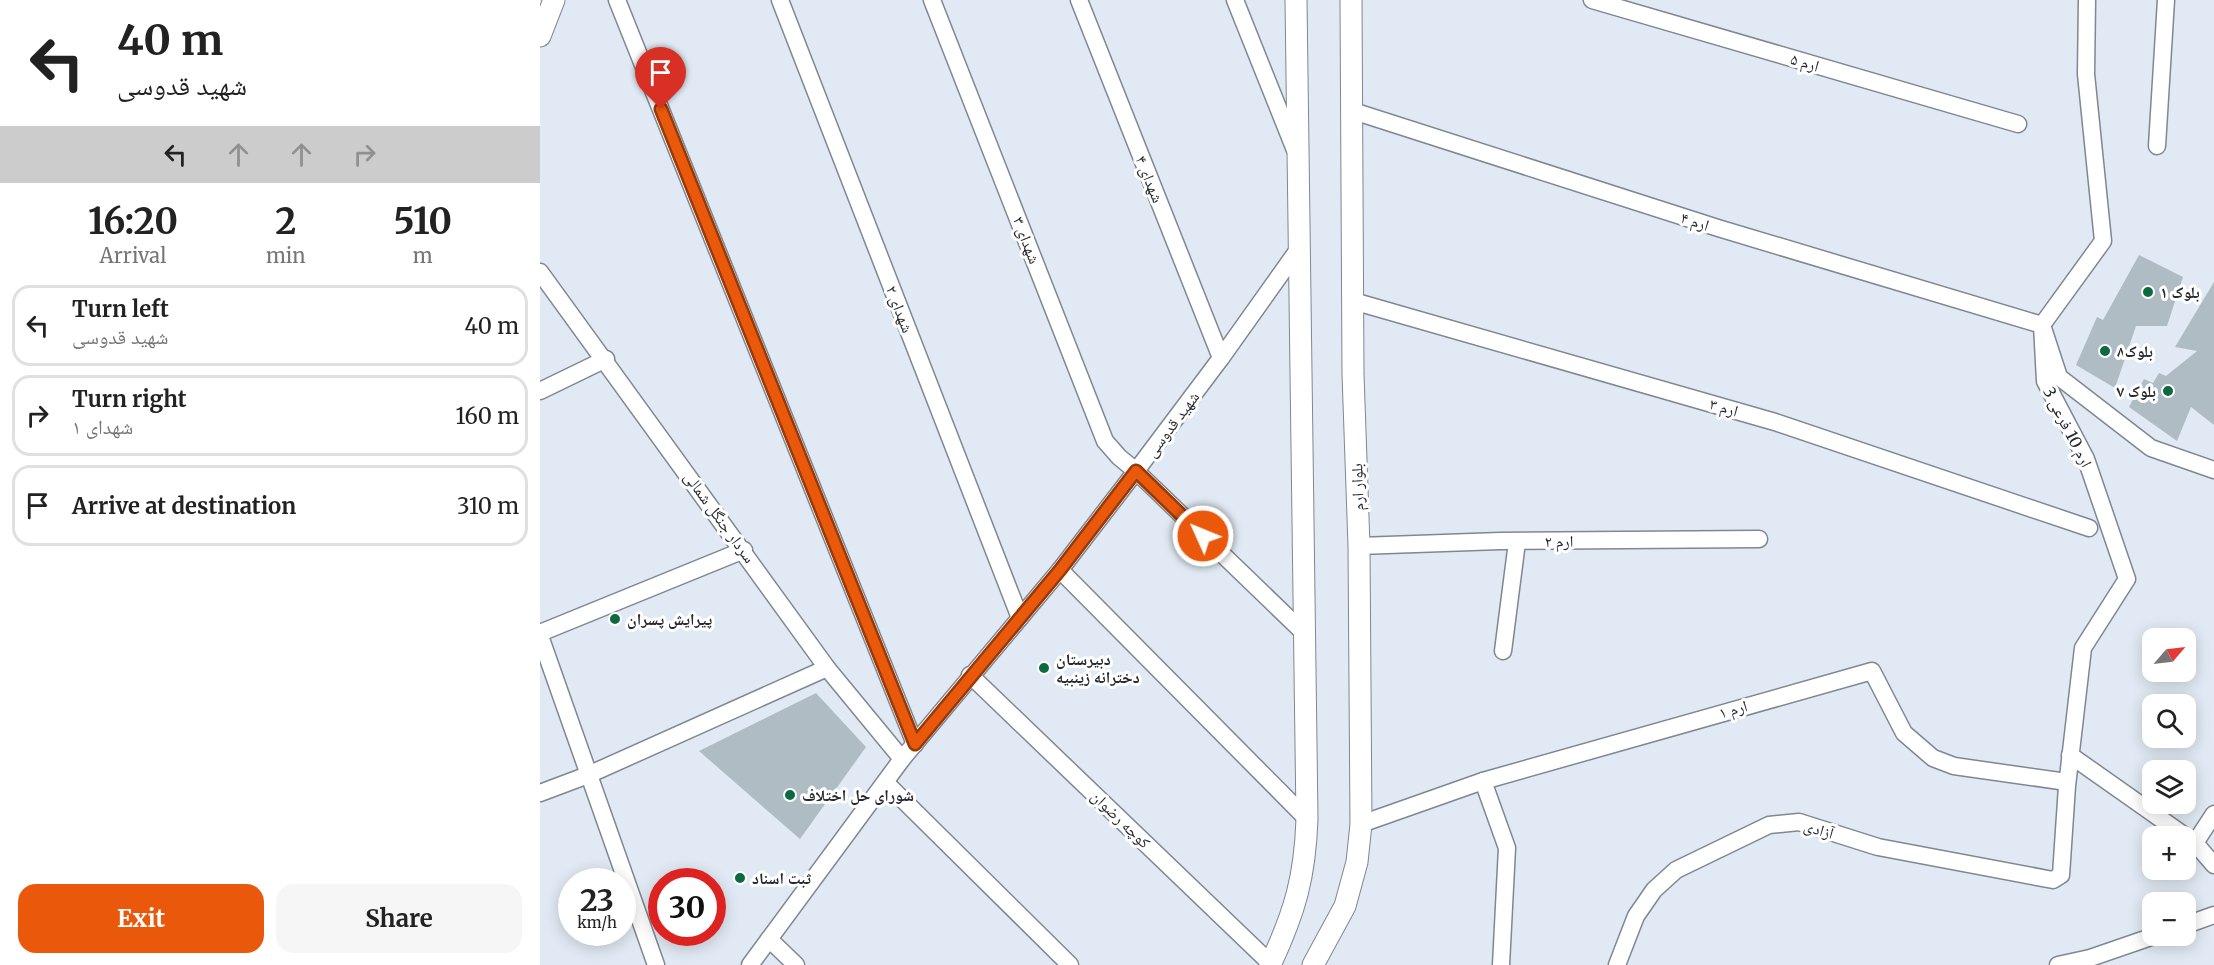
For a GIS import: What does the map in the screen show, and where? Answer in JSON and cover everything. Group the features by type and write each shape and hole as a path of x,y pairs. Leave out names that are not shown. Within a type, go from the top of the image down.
{"main road":[{"path":"540,36 554,0"},
{"path":"1271,964 1299,894 1306,852 1307,819 1296,0"},
{"name":"بلوار ارم","path":"1313,965 1345,906 1357,862 1361,824 1359,546 1350,110 1351,0"}],"street":[{"path":"617,0 915,744"},
{"name":"شهدای ۲","path":"780,0 1020,618"},
{"name":"شهدای ۳","path":"932,0 1105,441 1119,458 1136,471 1305,634"},
{"name":"شهدای ۴","path":"1079,0 1221,358"},
{"path":"1235,0 1298,158"},
{"name":"ارم ۵","path":"1592,0 2018,124"},
{"path":"2087,0 2086,74 2103,242 2042,325 2059,377 2151,448 2214,470"},
{"path":"2157,146 2166,0"},
{"name":"ارم ۴","path":"1350,110 1718,228 2042,325"},
{"name":"شهید قدوسی","path":"750,965 903,759 970,675 1060,570 1136,471 1221,358 1300,247"},
{"name":"سردار جنگل شمالی","path":"540,272 606,359 827,668 903,759"},
{"name":"ارم ۳","path":"1353,301 1775,422 2089,528"},
{"name":"ارم 10 فرعی 3","path":"2042,325 2045,381 2086,459 2127,579 2083,648 2067,782 2064,855"},
{"path":"540,391 606,359"},
{"name":"ارم ۲","path":"1359,546 1759,539"},
{"path":"1503,651 1517,542"},
{"path":"656,965 540,634 744,550"},
{"path":"1060,570 1307,819"},
{"path":"540,793 588,775 827,668"},
{"name":"ارم ۱","path":"1361,824 1483,781 1872,671 1904,733 1933,758 1954,766 2067,782"},
{"name":"کوچه رضوان","path":"970,675 1271,964"},
{"path":"2070,755 2171,826"},
{"path":"1483,781 1508,848 1501,965"},
{"path":"886,783 1070,965"},
{"path":"2196,841 2214,814"},
{"name":"آزادی","path":"1617,965 1636,916 1654,890 1676,870 1769,825 1799,822 1878,848 2053,880 2061,875 2064,855"},
{"path":"2196,844 2214,865"},
{"path":"2196,921 2214,915"},
{"path":"769,939 796,965"},
{"path":"2058,965 2090,958 2142,940"}],"building":[{"path":"2139,255 2183,277 2167,326 2136,326 2115,388 2076,365 2097,317 2103,320"},
{"path":"2214,282 2214,425 2191,407 2177,441 2129,407 2144,379 2153,383 2159,373 2166,376 2197,351 2175,347"},
{"name":"شورای حل اختلاف","path":"816,693 866,747 800,839 699,751"}],"place":[{"name":"بلوک ۱","path":"2148,292"},
{"name":"بلوک۸","path":"2105,351"},
{"name":"بلوک ۷","path":"2168,391"},
{"name":"پیرایش پسران","path":"615,619"},
{"name":"دبیرستان دخترانه زینبیه","path":"1044,668"},
{"name":"شورای حل اختلاف","path":"790,795"},
{"name":"ثبت اسناد","path":"740,878"}],"route":[{"path":"661,109 915,744 970,675 1060,570 1136,471 1203,536"}]}
